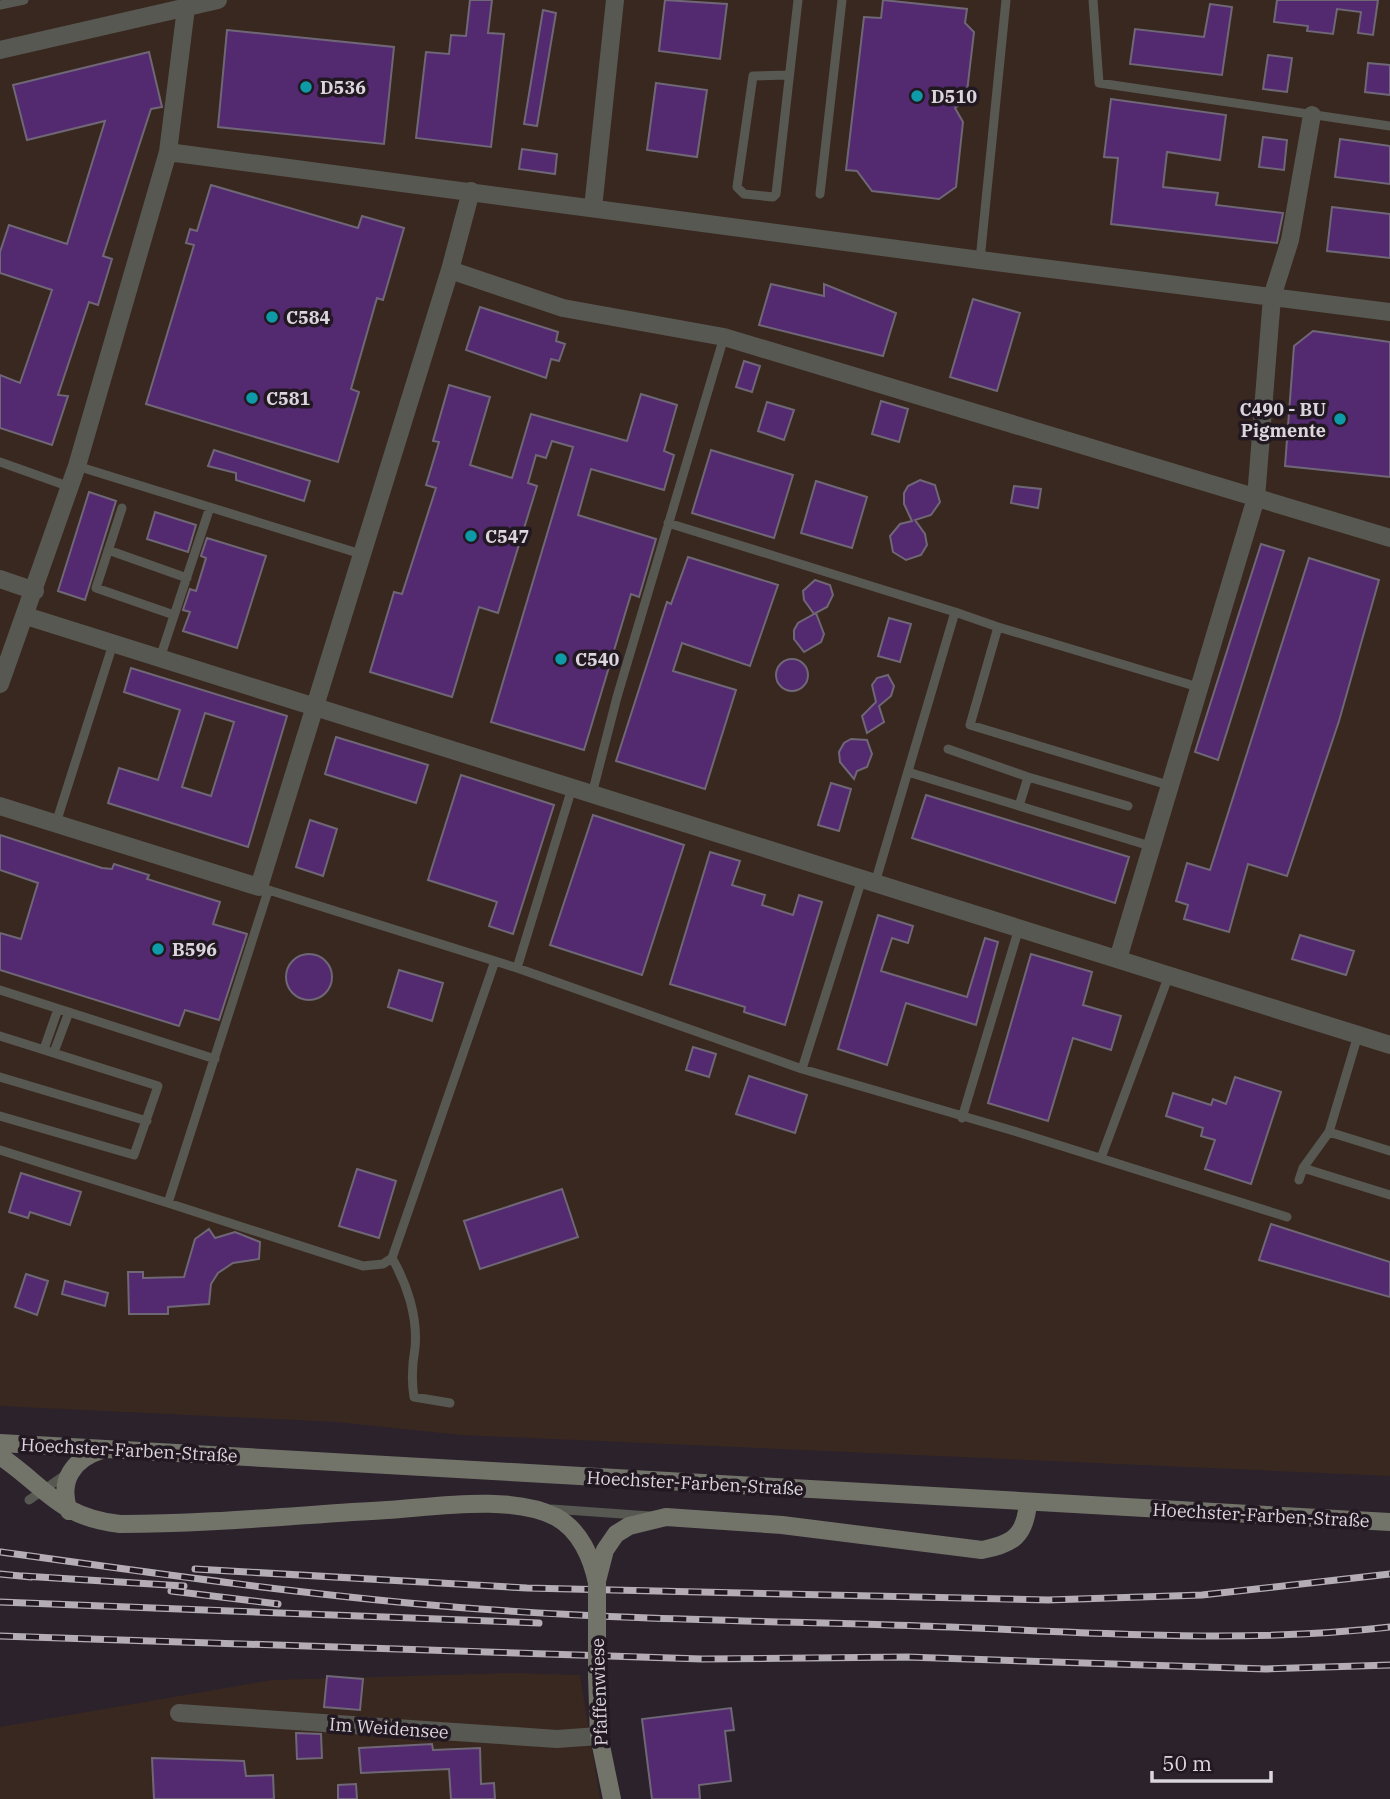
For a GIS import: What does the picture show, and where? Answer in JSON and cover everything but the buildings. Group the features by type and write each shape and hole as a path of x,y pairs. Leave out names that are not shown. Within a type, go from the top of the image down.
{"main road":[{"name":"Hoechster-Farben-Straße","path":"1,1454 29,1445 106,1448 1390,1522"},
{"path":"69,1511 64,1491 69,1472 80,1459 106,1448"},
{"name":"Pfaffenwiese","path":"1,1454 36,1496 102,1522 141,1524 467,1505 522,1507 546,1513 563,1522 596,1559 599,1736 612,1799"},
{"path":"596,1559 622,1529 666,1517 782,1525 982,1550 1000,1546 1019,1533 1026,1522 1028,1503"}],"street":[{"path":"0,50 186,4 218,0"},
{"path":"593,208 615,0"},
{"path":"0,684 77,466 168,152 186,4"},
{"path":"1118,959 1256,498 1272,297 1290,240 1312,115"},
{"path":"168,152 1390,312"},
{"path":"0,806 263,889 314,706 450,270 471,191"},
{"path":"450,270 563,308 724,337 1390,538"},
{"path":"0,579 35,591"},
{"path":"26,616 1390,1045"},
{"name":"Im Weidensee","path":"179,1713 557,1739 599,1736"}],"lane":[{"path":"0,5 24,0"},
{"path":"788,75 753,76 737,187 744,194 773,197 776,194 798,0"},
{"path":"820,194 842,0"},
{"path":"980,260 1006,0"},
{"path":"1093,0 1099,83 1390,126"},
{"path":"592,794 617,697 724,337"},
{"path":"0,462 70,487"},
{"path":"77,466 361,554"},
{"path":"160,658 210,507"},
{"path":"122,508 96,588 174,615"},
{"path":"668,523 1198,687"},
{"path":"108,550 187,578"},
{"path":"802,1069 908,772 954,612"},
{"path":"998,627 970,725 1168,785"},
{"path":"56,824 113,643"},
{"path":"948,749 1028,777 1128,806"},
{"path":"908,772 1150,846"},
{"path":"1019,806 1028,777"},
{"path":"517,968 572,788"},
{"path":"168,1203 215,1059 263,889 517,968 802,1069 1101,1158 1287,1217"},
{"path":"962,1118 1019,928"},
{"path":"0,1150 363,1266 383,1264 392,1258 495,961"},
{"path":"1101,1158 1169,975"},
{"path":"0,990 215,1059"},
{"path":"44,1049 58,1009"},
{"path":"54,1052 69,1012"},
{"path":"1299,1180 1303,1167 1329,1132 1358,1035"},
{"path":"0,1036 158,1086 137,1152 128,1155 0,1116"},
{"path":"0,1077 147,1121"},
{"path":"1329,1132 1390,1151"},
{"path":"1303,1167 1390,1195"},
{"path":"392,1258 410,1299 415,1339 411,1370 414,1397 450,1403"},
{"path":"36,1496 69,1472"},
{"path":"522,1507 666,1517"}],"shaded area":[{"path":"0,0 1390,0 1390,1476 461,1435 336,1422 0,1406"},
{"path":"513,1673 580,1675 600,1799 0,1799 0,1727 272,1680"}],"railway":[{"path":"1,1552 300,1591 535,1613 1215,1636 1390,1627"},
{"path":"195,1569 527,1588 1048,1600 1202,1595 1390,1574"},
{"path":"0,1574 31,1577"},
{"path":"23,1576 184,1586"},
{"path":"171,1591 278,1604"},
{"path":"0,1602 539,1623"},
{"path":"0,1636 702,1659 907,1657 1266,1669 1390,1665"}],"place":[{"name":"D536","path":"306,87"},
{"name":"D510","path":"917,96"},
{"name":"C584","path":"272,317"},
{"name":"C581","path":"252,398"},
{"name":"C490 - BU Pigmente","path":"1340,419"},
{"name":"C547","path":"471,536"},
{"name":"C540","path":"561,659"},
{"name":"B596","path":"158,949"}]}
